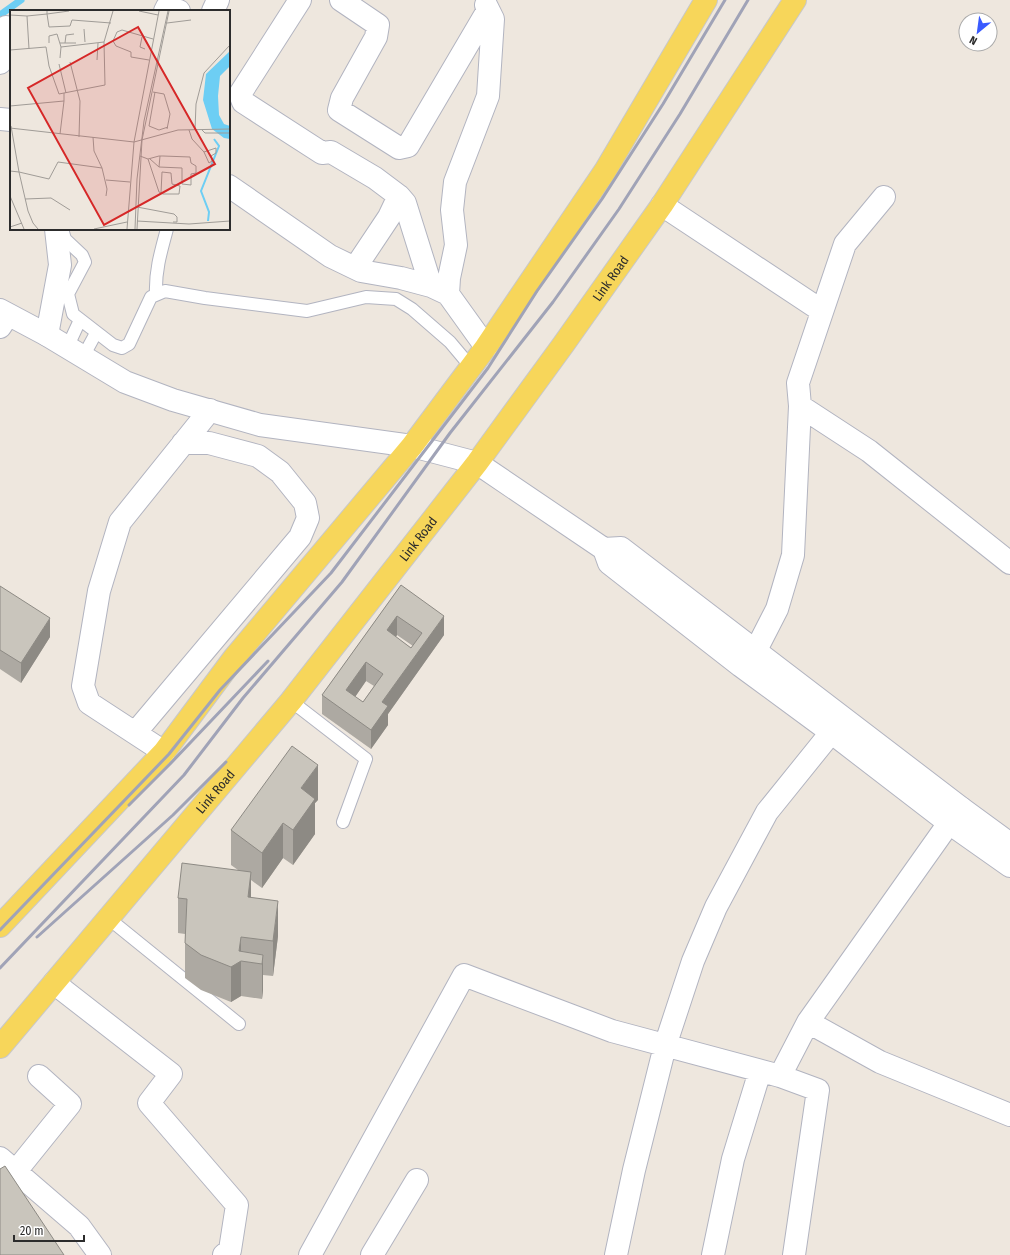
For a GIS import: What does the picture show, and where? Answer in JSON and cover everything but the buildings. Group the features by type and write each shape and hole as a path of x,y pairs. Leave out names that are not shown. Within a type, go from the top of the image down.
{"main road":[{"path":"0,926 164,752 234,658 412,446 486,347 605,171 706,0"},
{"name":"Link Road","path":"0,1047 291,701 477,462 564,345 662,206 795,0"}],"street":[{"path":"213,10 218,0"},
{"path":"300,0 240,94 243,102 322,153 331,152 375,178 399,196 405,203 440,290 486,347"},
{"path":"341,0 378,25 376,37 342,98 339,110 399,148 408,146 486,5"},
{"path":"440,290 449,278 456,245 452,210 455,182 488,96 493,19 486,5"},
{"path":"166,10 167,7 178,10"},
{"path":"0,63 2,31 6,27 10,28"},
{"path":"0,119 10,120"},
{"path":"230,187 330,256 361,271 401,278 440,290"},
{"path":"355,268 388,217 399,196"},
{"path":"741,666 756,650 777,609 793,555 800,406 798,384 845,244 884,196"},
{"path":"662,206 822,311"},
{"path":"47,335 60,265 56,230"},
{"path":"3,318 47,335 125,382 173,400 260,425 412,446 477,462 604,549 610,563 741,666 838,725"},
{"path":"800,406 869,451 1010,563"},
{"path":"164,752 89,703 83,686 99,591 120,522 210,410"},
{"path":"135,733 300,537 308,518 304,503 280,472 258,456 209,443 183,443"},
{"path":"604,549 621,548 756,650 838,725 955,815 1010,866"},
{"path":"616,1255 634,1170 665,1046 693,961 719,900 767,812 838,725"},
{"path":"955,815 1010,844"},
{"path":"713,1255 733,1159 770,1074 955,815"},
{"path":"310,1255 464,975 612,1031 770,1074 818,1090 794,1255"},
{"path":"54,983 171,1074 149,1103 237,1205 230,1250 224,1255"},
{"path":"808,1022 880,1062 1010,1114"},
{"path":"39,1076 70,1104 8,1164 79,1226 100,1255"},
{"path":"372,1255 417,1180"}],"lane":[{"path":"62,230 65,239 82,255 85,262 68,294 73,314 112,345 122,348 129,344 151,297 165,291 205,298 307,311 366,297 396,299 412,309 450,342 471,367"},
{"path":"156,294 155,281 157,266 167,230"},
{"path":"75,353 80,320"},
{"path":"75,353 96,333"},
{"path":"291,701 366,759 343,822"},
{"path":"108,918 239,1024"}],"waterway":[{"path":"0,15 21,0"}],"railway":[{"path":"0,930 169,754 220,690 331,573 488,368 537,291 602,199 663,104 725,0"},
{"path":"0,968 184,775 243,698 342,582 450,433 553,302 619,209 680,114 748,0"},
{"path":"129,805 268,661"},
{"path":"37,937 173,815 226,762"}]}
